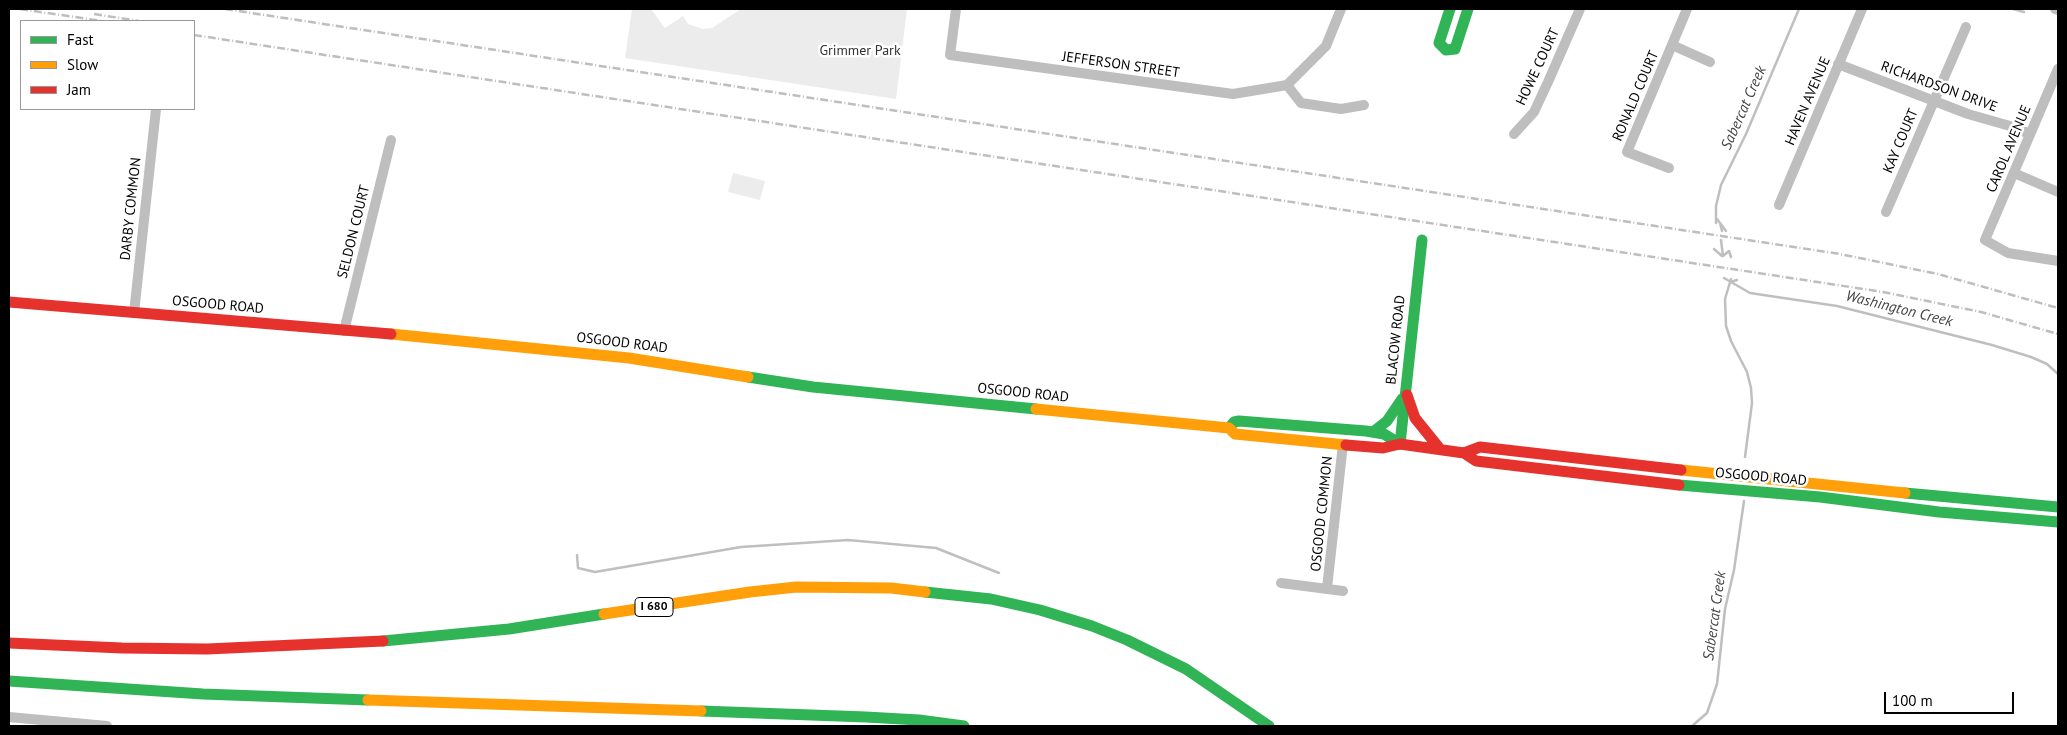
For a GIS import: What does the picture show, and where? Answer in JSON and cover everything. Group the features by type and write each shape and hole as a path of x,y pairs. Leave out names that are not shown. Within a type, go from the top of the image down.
{"main road":[{"path":"1450,9 1439,43 1446,50 1454,49 1468,9"},
{"name":"BLACOW ROAD","path":"1400,444 1422,240"},
{"name":"OSGOOD ROAD","path":"9,302 481,342 629,358 813,387 1229,428 1235,434 1383,448 1400,444 1464,453 1476,461 1812,496 1938,512 2058,522"},
{"path":"1372,432 1387,422 1406,392"},
{"path":"1406,392 1415,418 1440,449"},
{"name":"OSGOOD ROAD","path":"1229,428 1234,422 1239,421 1372,432 1384,434 1400,444"},
{"name":"OSGOOD ROAD","path":"1464,453 1480,447 1747,477 2058,507"},
{"path":"1569,472 1575,467 1609,468 1615,463"},
{"path":"1746,490 1747,477"},
{"path":"1812,496 1818,484"},
{"name":"I 680","path":"9,643 112,648 362,644 509,629 778,589 845,586 891,588 991,600 1040,610 1092,626 1127,640 1186,669 1269,726"},
{"path":"9,681 72,687 203,694 866,716 964,726"}],"street":[{"name":"JEFFERSON STREET","path":"956,9 950,55 1233,94 1287,85"},
{"path":"1341,9 1326,46 1287,85 1301,103 1341,109 1364,105"},
{"name":"HOWE COURT","path":"1514,134 1534,112 1580,9"},
{"name":"RONALD COURT","path":"1669,168 1627,152 1687,9"},
{"name":"HAVEN AVENUE","path":"1779,205 1862,9"},
{"name":"KAY COURT","path":"1886,212 1932,101 1966,26"},
{"path":"1672,45 1710,62"},
{"name":"RICHARDSON DRIVE","path":"1838,64 1932,101 2030,134"},
{"name":"CAROL AVENUE","path":"2058,69 1985,240 2008,253 2058,261"},
{"name":"DARBY COMMON","path":"134,313 156,110"},
{"name":"SELDON COURT","path":"344,331 391,140"},
{"path":"2014,173 2058,192"},
{"name":"OSGOOD COMMON","path":"1327,588 1343,444"},
{"name":"OSGOOD COMMON","path":"1281,583 1343,590"},
{"path":"9,717 107,726"}],"green space":[{"name":"Grimmer Park","path":"632,9 651,9 665,28 683,16 688,24 703,29 712,28 741,9 907,9 896,99 625,58"},
{"path":"733,173 765,181 760,200 728,192"}],"waterway":[{"name":"Sabercat Creek","path":"1716,223 1716,206 1721,185 1746,134 1799,9"},
{"path":"2013,9 2024,12"},
{"name":"Sabercat Creek","path":"1717,219 1726,231"},
{"name":"Sabercat Creek","path":"1720,223 1722,231"},
{"name":"Sabercat Creek","path":"1721,240 1723,256"},
{"name":"Sabercat Creek","path":"1714,249 1722,256"},
{"name":"Sabercat Creek","path":"1723,256 1729,251 1731,257"},
{"name":"Washington Creek","path":"1724,278 1750,293 1837,306 1992,345 2047,364 2058,374"},
{"name":"Sabercat Creek","path":"1731,279 1725,299 1726,326 1731,341 1747,372 1751,388 1752,403 1745,457"},
{"name":"Sabercat Creek","path":"1730,282 1737,280"},
{"name":"Sabercat Creek","path":"1692,726 1707,713 1717,684 1725,609 1734,570 1744,501"},
{"path":"577,555 578,568 595,572 741,547 848,540 936,548 999,573"}],"railway":[{"path":"20,9 95,20"},
{"path":"225,9 1840,254 1938,274 2058,308"},
{"path":"94,14 133,20"},
{"path":"195,35 1883,292 1981,312 2058,334"}],"traffic: fast":[{"path":"1450,9 1439,43 1446,50 1455,49 1468,9"},
{"path":"1400,444 1422,240"},
{"path":"748,377 813,387 1036,409"},
{"path":"1373,432 1387,421 1402,399"},
{"path":"1229,428 1234,422 1239,421 1366,431 1384,434 1400,444"},
{"path":"1679,485 1820,497 1939,512 2058,522"},
{"path":"1905,493 2058,507"},
{"path":"925,592 991,599 1040,610 1092,626 1127,640 1186,669 1269,726"},
{"path":"383,641 509,629 604,614"},
{"path":"9,681 203,694 368,700"},
{"path":"701,711 919,720 964,726"}],"traffic: slow":[{"path":"391,334 629,358 748,377"},
{"path":"1036,409 1229,428 1235,434 1346,445"},
{"path":"1681,470 1905,493"},
{"path":"604,614 796,587 891,588 925,592"},
{"path":"368,700 701,711"}],"traffic: jam":[{"path":"9,302 391,334"},
{"path":"1407,395 1415,418 1440,449"},
{"path":"1346,445 1383,448 1400,444 1464,453 1476,461 1679,485"},
{"path":"1464,453 1480,447 1681,470"},
{"path":"9,643 122,648 207,649 383,641"}]}
